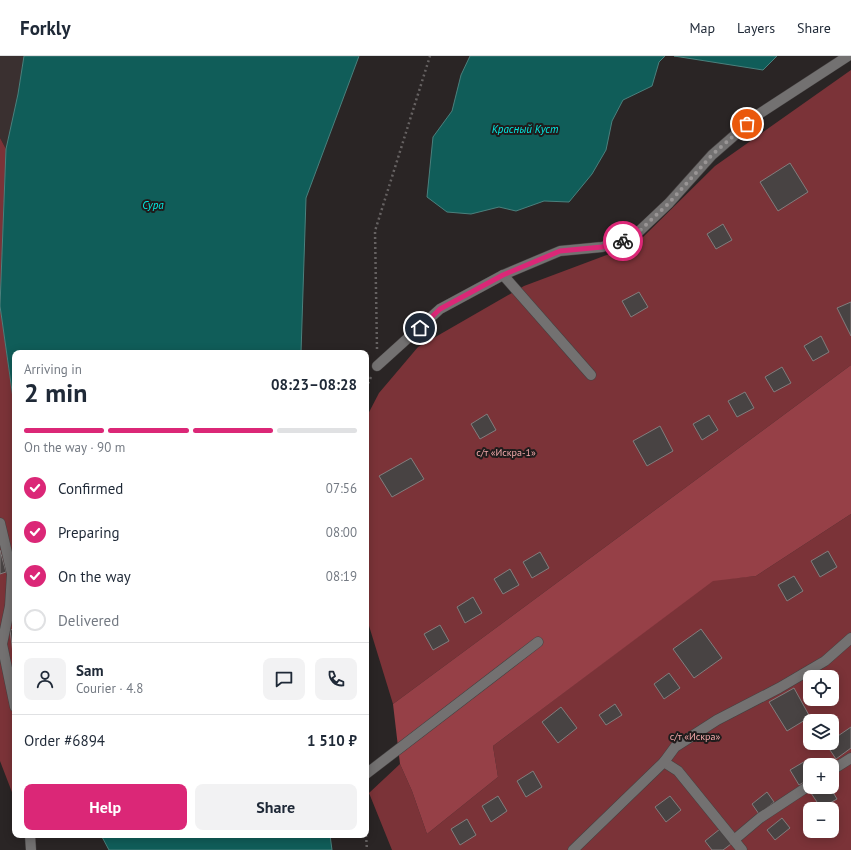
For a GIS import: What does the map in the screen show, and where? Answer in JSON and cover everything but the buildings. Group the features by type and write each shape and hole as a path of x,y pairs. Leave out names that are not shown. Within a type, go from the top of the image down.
{"street":[{"path":"377,366 440,309 503,275 560,251 602,247 632,238 669,203 712,155 759,114 849,59"},
{"path":"503,275 591,375"},
{"path":"0,523 12,574 10,606 2,644 12,692"},
{"path":"572,850 664,762 675,747 717,720 779,688 825,661 851,638"},
{"path":"369,772 538,642"},
{"path":"839,766 851,758"},
{"path":"664,762 678,771 742,850"},
{"path":"734,840 760,818 803,790"},
{"path":"30,838 31,850"}],"path":[{"path":"377,366 375,231 430,56"},
{"path":"366,838 367,850"}],"shaded area":[{"path":"0,56 24,56 18,94 6,149 0,138"},
{"path":"851,365 851,514 756,576 713,581 493,746 498,777 427,834 412,791 400,764 393,704"}],"green space":[{"name":"с/т «Искра-1»","path":"851,70 851,365 393,704 369,626 369,412 379,393 418,347 524,286 636,244 715,166"},
{"path":"0,138 6,149 0,306"},
{"path":"0,306 12,391 12,792 0,761"},
{"name":"с/т «Искра»","path":"851,514 851,850 392,850 369,793 400,764 412,791 427,834 498,777 493,746 713,580 756,576"}],"water":[{"name":"Сура","path":"24,56 359,56 306,198 301,350 12,350 12,391 0,306 6,149 18,94"},
{"name":"Красный Куст","path":"470,56 665,56 659,62 652,86 623,100 612,121 606,150 592,174 569,202 544,201 516,211 499,207 471,214 447,212 427,197 433,137 452,111 461,75"},
{"path":"674,56 777,56 763,70"},
{"path":"103,838 330,838 332,850 109,850"}],"way so far":[{"path":"623,241 632,238 669,203 712,155 747,124"}],"route":[{"path":"420,328 440,309 503,275 560,251 602,247 623,241"}]}
